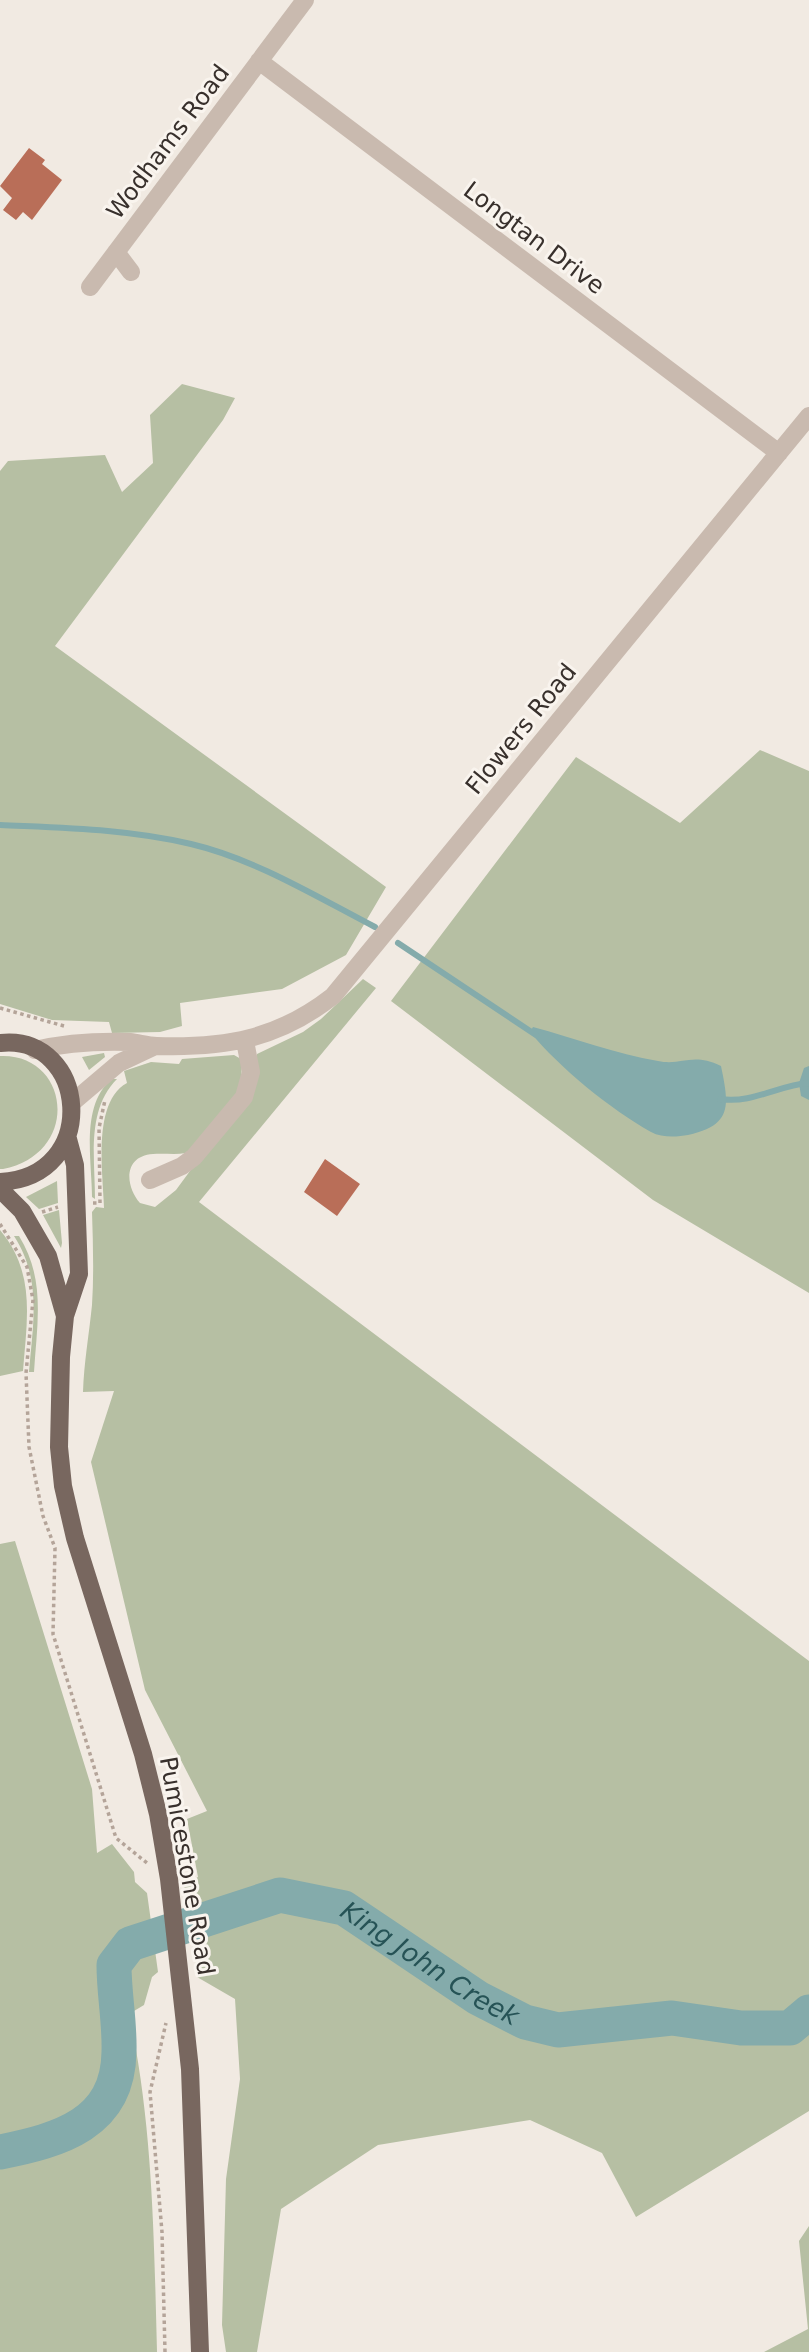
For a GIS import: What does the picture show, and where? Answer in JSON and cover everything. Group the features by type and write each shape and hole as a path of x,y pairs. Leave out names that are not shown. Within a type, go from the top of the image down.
{"main road":[{"path":"0,1182 18,1181 38,1173 56,1158 68,1139 73,1121 72,1102 66,1081 53,1063 34,1049 2,1041"},
{"name":"Pumicestone Road","path":"68,1139 75,1165 79,1274 65,1316 58,1405 63,1486 75,1538 143,1754 158,1814 169,1879 182,1975 190,2069 201,2352"},
{"name":"Pumicestone Road","path":"0,1189 22,1211 48,1256 65,1316"}],"street":[{"name":"Wodhams Road","path":"90,287 305,0"},
{"name":"Longtan Drive","path":"259,61 779,453"},
{"name":"Wodhams Road","path":"116,252 131,272"},
{"name":"Flowers Road","path":"34,1049 64,1043 131,1042 155,1046 245,1041 287,1027 333,996 809,416"},
{"path":"150,1180 182,1166 194,1157 244,1097 251,1072 245,1041"},
{"name":"Flowers Road","path":"72,1102 119,1063 155,1046"}],"path":[{"path":"0,1224 27,1267 33,1300 26,1373 29,1447 43,1516 55,1548 52,1634 116,1838 148,1863 149,1872"},
{"path":"165,2352 162,2232 150,2092 166,2021"}],"green space":[{"path":"182,384 235,398 223,420 55,646 386,887 346,955 282,989 180,1003 182,1026 160,1032 112,1033 109,1022 52,1020 0,1004 0,471 8,461 105,455 122,492 153,463 150,415"},
{"path":"760,750 809,771 809,1293 653,1200 391,1001 576,757 680,823"},
{"path":"363,979 376,988 199,1202 809,1661 809,2111 636,2217 602,2153 530,2120 378,2145 281,2209 257,2352 226,2352 222,2325 226,2179 240,2079 235,1999 197,1977 184,1884 198,1877 187,1819 207,1811 145,1690 91,1462 114,1391 83,1392 93,1293 92,1212 96,1207 104,1208 104,1122 108,1106 116,1092 127,1083 124,1071 151,1062 179,1064 182,1059 234,1055 241,1059 239,1088 226,1112 186,1153 143,1156 132,1166 130,1181 135,1196 140,1203 155,1207 176,1190 257,1080 257,1054 303,1032 321,1019"},
{"path":"104,1053 105,1057 89,1070 82,1057"},
{"path":"0,1056 23,1059 41,1070 53,1086 57,1105 55,1125 46,1144 28,1159 3,1169 0,1169"},
{"path":"112,1079 117,1079 107,1091 96,1120 95,1199 92,1197 90,1151 92,1118 95,1103"},
{"path":"57,1181 58,1203 39,1209 26,1197"},
{"path":"59,1210 62,1243 61,1248 43,1215"},
{"path":"0,1230 19,1263 24,1280 27,1315 23,1371 0,1376"},
{"path":"14,1236 19,1236 28,1252 36,1285 38,1319 34,1372 29,1372 34,1302 32,1285 29,1268"},
{"path":"15,1541 92,1789 97,1853 112,1844 134,1872 135,1882 147,1893 158,1972 152,1977 144,2005 129,2014 148,2139 157,2352 0,2352 0,1544"},
{"path":"809,2226 809,2352 764,2352 808,2329 799,2241"}],"water":[{"path":"533,1027 642,1058 666,1062 702,1060 721,1066 726,1092 724,1111 720,1119 703,1131 679,1136 655,1134 619,1112 571,1073 530,1032"},
{"path":"809,1066 809,1100 801,1096 799,1083 804,1068"}],"building":[{"path":"29,148 45,160 42,164 62,180 32,220 23,212 16,220 3,210 12,198 0,186"},
{"path":"325,1159 360,1184 337,1216 304,1192"}],"waterway":[{"path":"0,825 120,832 191,844 262,869 375,927"},
{"path":"398,943 536,1035"},
{"path":"720,1099 743,1099 809,1083"},
{"name":"King John Creek","path":"0,2152 64,2134 97,2112 108,2096 116,2076 119,2052 114,1965 130,1944 280,1895 344,1908 478,1998 525,2022 558,2030 672,2018 741,2028 790,2028 809,2012"}]}
